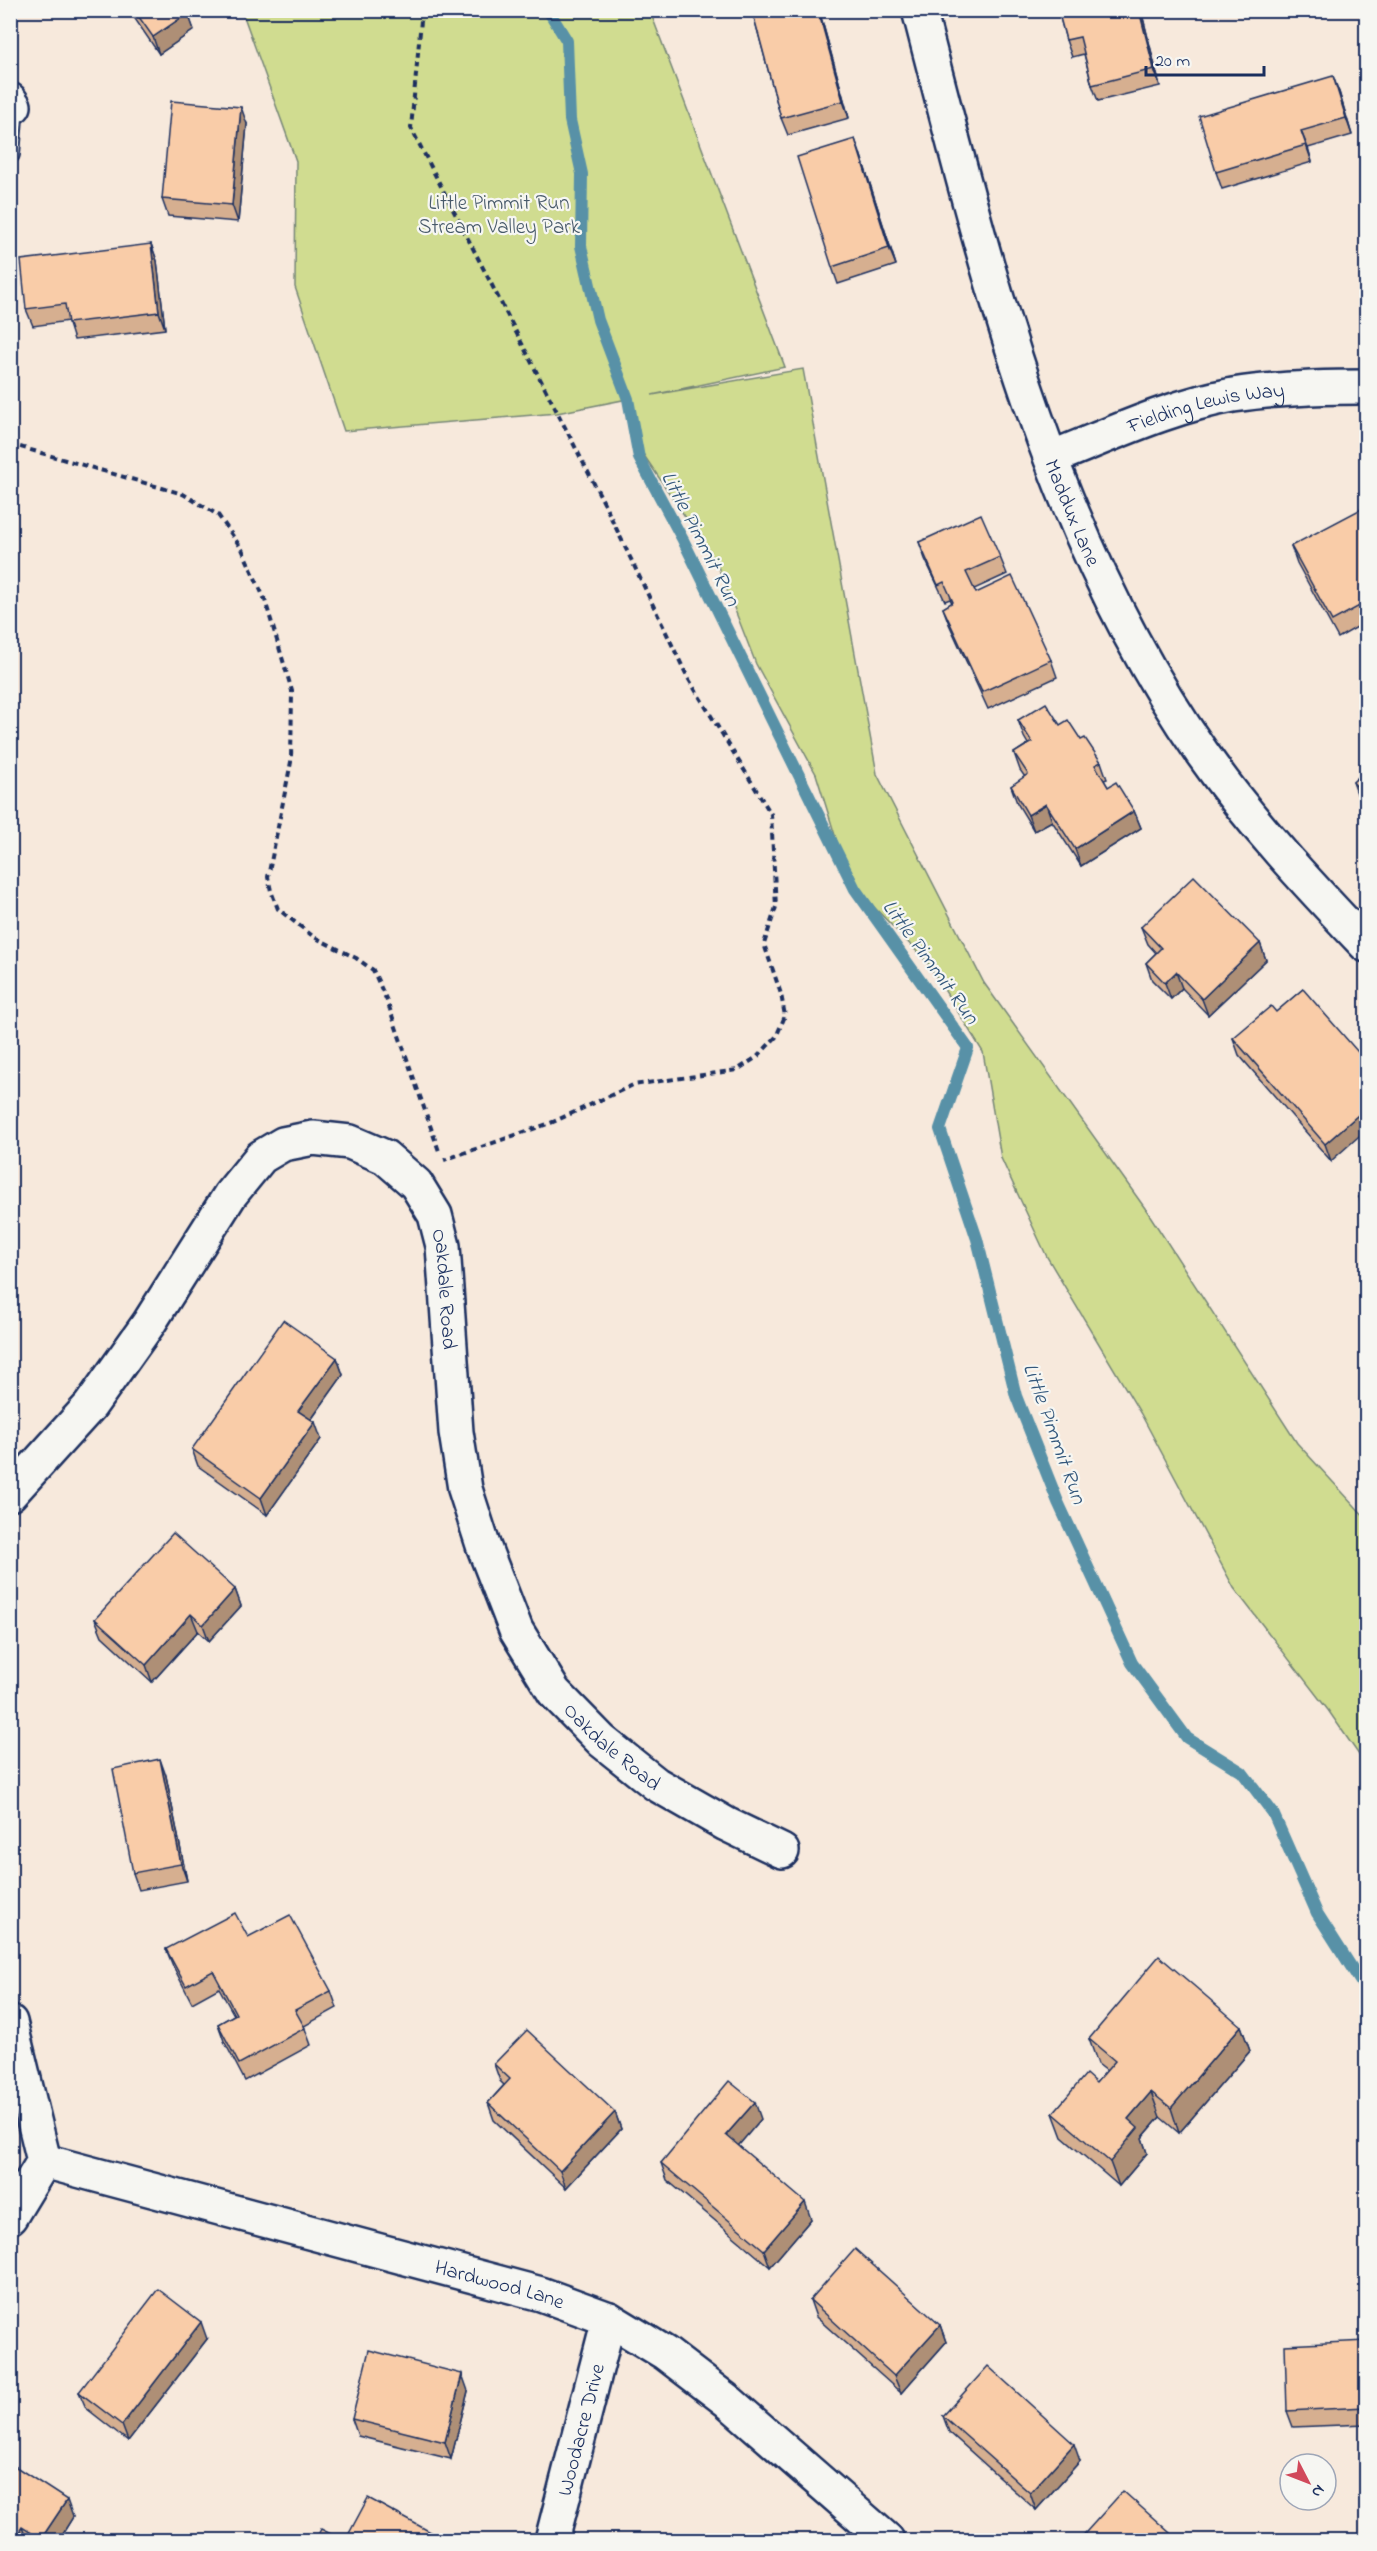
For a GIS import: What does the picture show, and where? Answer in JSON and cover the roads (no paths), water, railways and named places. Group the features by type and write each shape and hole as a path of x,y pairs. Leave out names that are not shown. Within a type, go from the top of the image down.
{"street":[{"name":"Maddux Lane","path":"919,10 962,177 1010,342 1051,458 1098,572 1135,645 1201,752 1273,846 1366,945"},
{"name":"Fielding Lewis Way","path":"1051,458 1163,414 1231,396 1298,387 1366,387"},
{"name":"Oakdale Road","path":"10,1494 90,1406 149,1323 230,1195 261,1157 283,1144 313,1138 350,1142 385,1157 416,1184 435,1215 443,1246 456,1432 465,1489 483,1545 516,1630 555,1692 602,1741 657,1784 726,1824 782,1851"},
{"path":"10,2022 44,2161 10,2217"},
{"name":"Hardwood Lane","path":"44,2161 541,2294 609,2319 665,2353 696,2376 887,2541"},
{"name":"Woodacre Drive","path":"552,2541 609,2319"}],"lane":[{"path":"10,154 12,103"}],"waterway":[{"name":"Little Pimmit Run","path":"548,10 567,41 570,120 582,174 581,246 598,320 628,399 639,458 683,540 855,889 968,1048 940,1129 977,1239 1016,1396 1058,1502 1132,1663 1187,1738 1242,1772 1273,1813 1317,1913 1366,1990"}],"park label":[{"name":"Little Pimmit Run Stream Valley Park","path":"499,214"}]}
